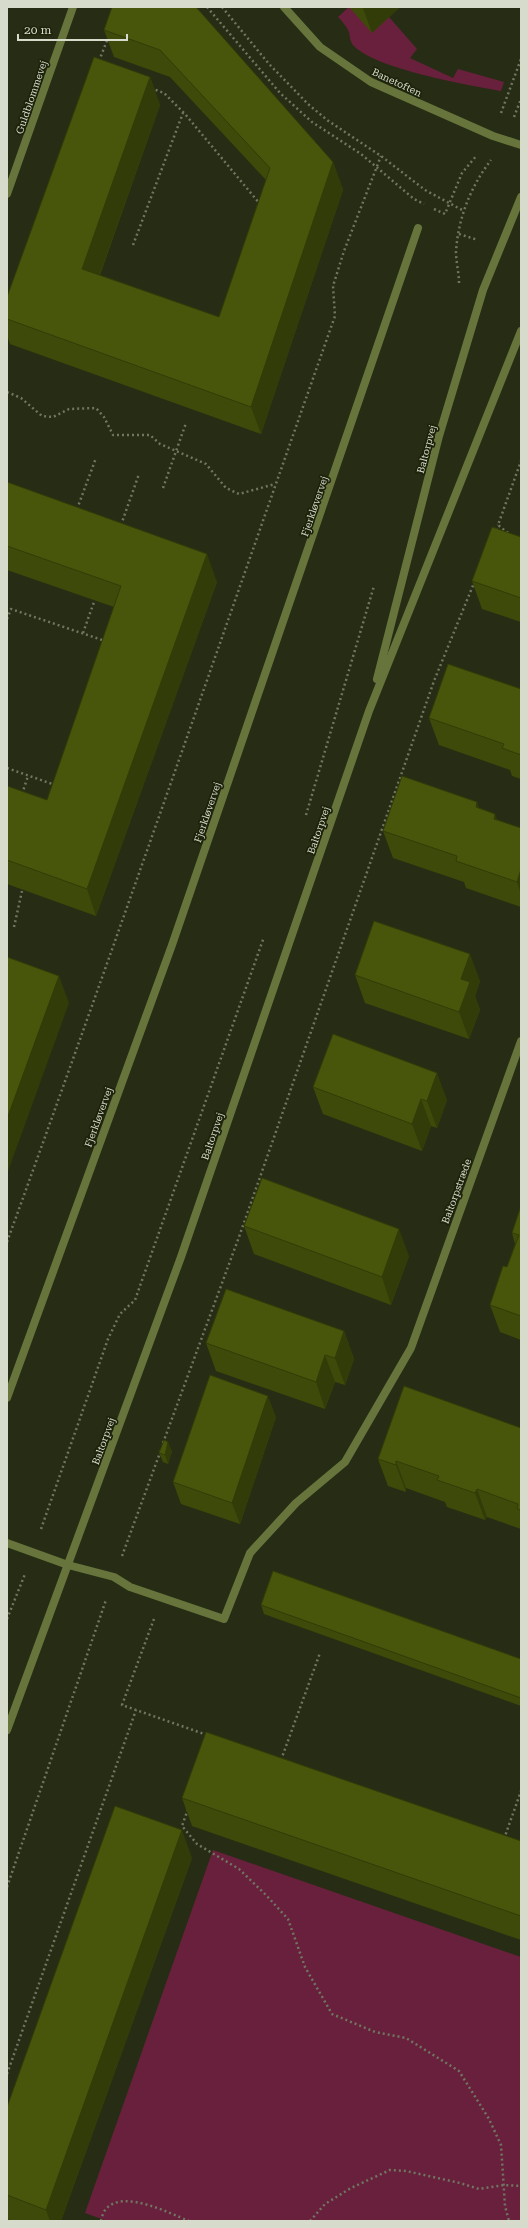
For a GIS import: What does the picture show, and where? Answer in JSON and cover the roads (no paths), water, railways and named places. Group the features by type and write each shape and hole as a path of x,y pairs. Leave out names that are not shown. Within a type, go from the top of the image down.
{"street":[{"name":"Guldblommevej","path":"7,194 73,7"},
{"name":"Banetoften","path":"284,7 320,47 371,82 492,136 521,144"},
{"name":"Baltorpvej","path":"369,711 439,436 483,290 521,197"},
{"name":"Fjerkløvervej","path":"7,1398 172,945 418,228"},
{"name":"Baltorpvej","path":"7,1730 181,1257 369,711 521,332"},
{"name":"Baltorpstræde","path":"68,1565 114,1577 130,1587 224,1619 250,1554 296,1503 345,1462 411,1348 521,1041"},
{"path":"7,1543 68,1565"}]}
